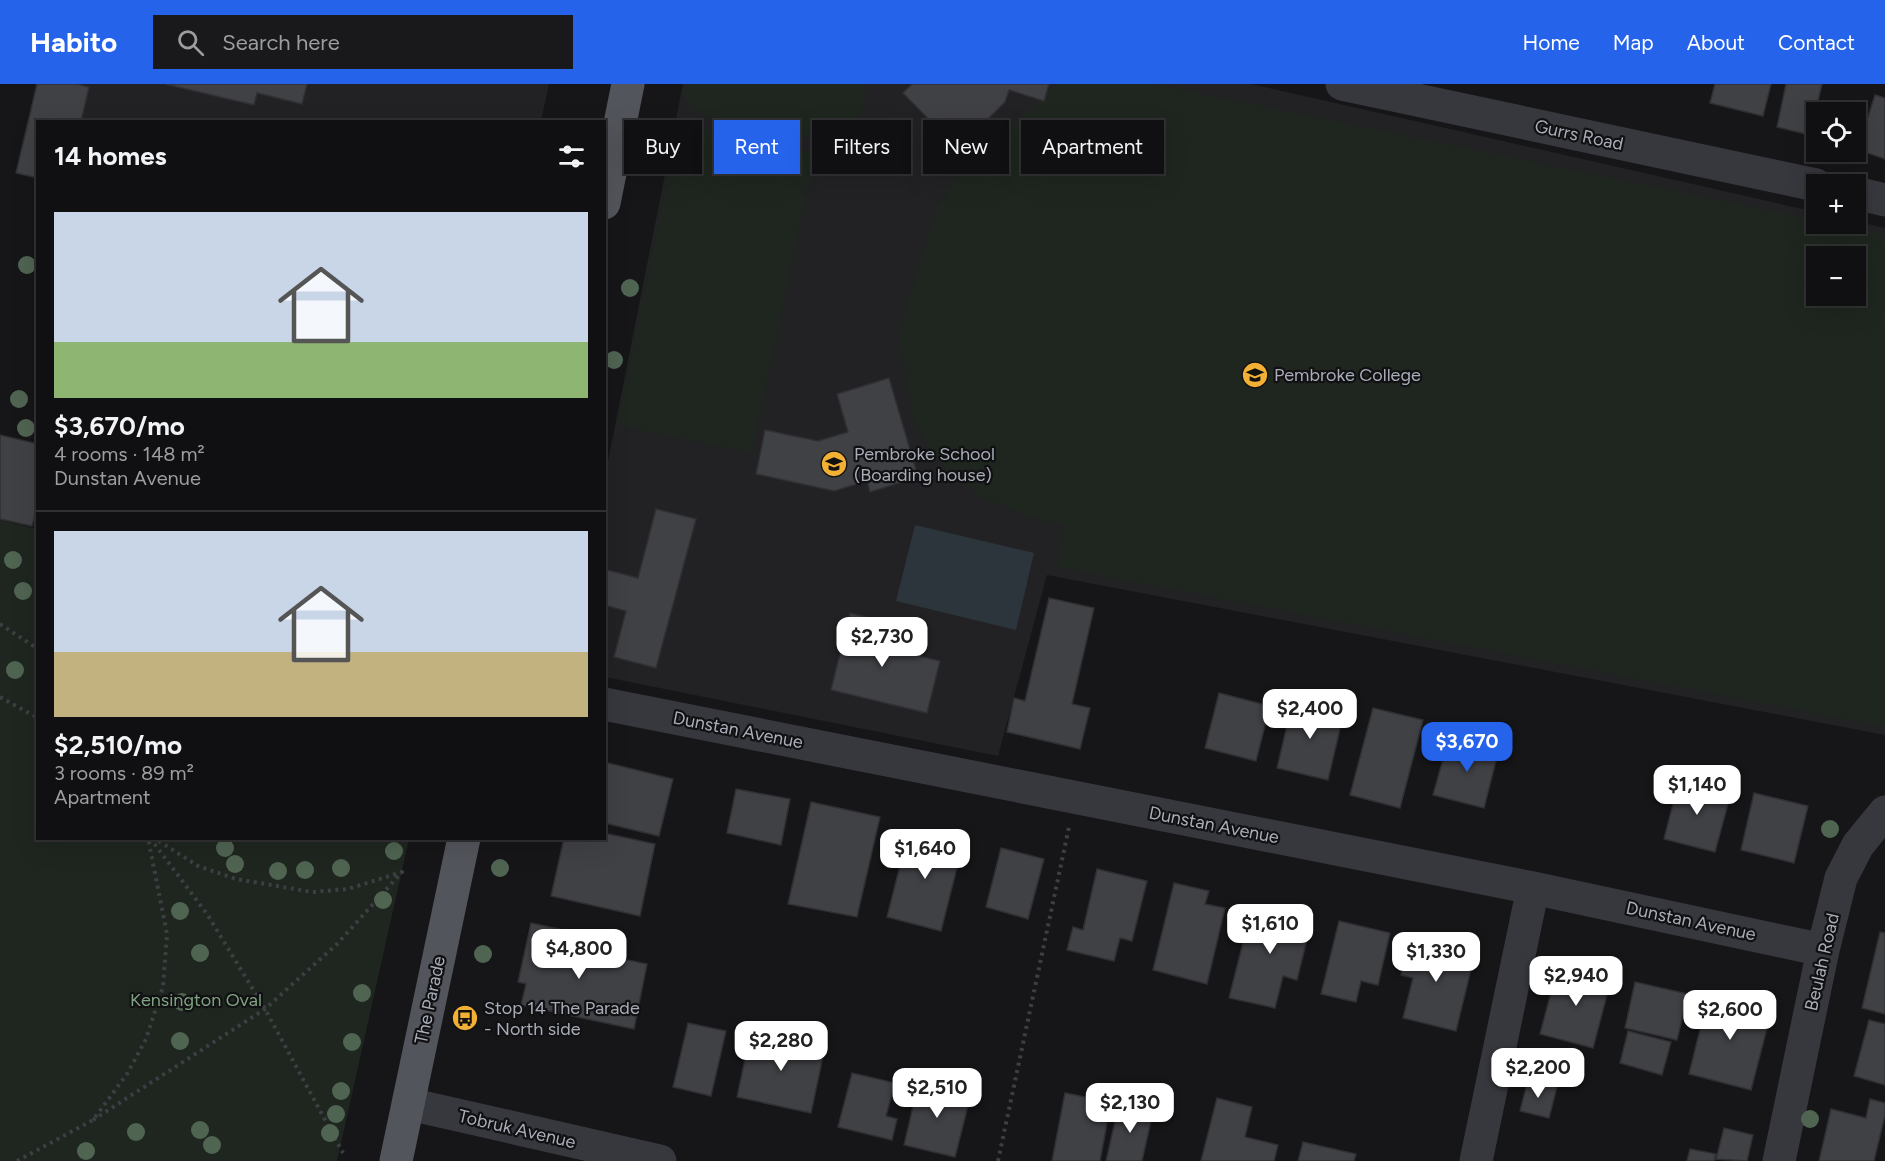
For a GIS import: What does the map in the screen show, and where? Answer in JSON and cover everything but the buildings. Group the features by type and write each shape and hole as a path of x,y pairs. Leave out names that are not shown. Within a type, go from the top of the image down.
{"main road":[{"path":"606,193 628,84"},
{"name":"The Parade","path":"396,1161 464,840"}],"street":[{"name":"Gurrs Road","path":"1342,84 1806,183"},
{"path":"1866,195 1885,200"},
{"name":"Dunstan Avenue","path":"606,704 1533,888 1823,950"},
{"name":"Beulah Road","path":"1779,1161 1823,950 1841,878 1858,845 1885,812"},
{"path":"1476,1161 1533,888"},
{"name":"Tobruk Avenue","path":"409,1104 660,1161"}],"path":[{"path":"0,624 36,648"},
{"path":"0,697 36,717"},
{"path":"998,1161 1076,797"},
{"path":"93,1120 127,1074 146,1039 163,987 167,934 151,840"},
{"path":"152,840 207,914 265,1010 343,1153"},
{"path":"17,1161 93,1120 265,1010 337,944 402,872 348,889 312,892 236,879 198,866 154,840"}],"shaded area":[{"path":"67,84 549,84 541,120 59,120"},
{"name":"Pembroke College","path":"683,84 1251,84 1806,210 1806,234 1866,234 1866,223 1885,228 1885,735 1047,575 998,756 606,677 606,471 665,174 702,174 702,120 676,120"},
{"path":"915,525 1034,553 1016,630 896,601"}],"green space":[{"path":"685,84 868,84 859,120 812,120 812,140 800,137 800,120 728,120 698,113 682,93"},
{"name":"Pembroke College","path":"1056,84 1154,84 1806,218 1806,234 1866,234 1866,230 1885,234 1885,727 1057,567 1064,526 1022,514 976,494 939,461 915,425 899,339 908,301 936,211 961,174 1009,174 1009,131"},
{"path":"702,128 714,130 714,174 800,174 800,149 812,151 812,166 752,453 617,425 669,174 702,174"},
{"name":"Kensington Oval","path":"0,520 36,529 36,840 409,840 337,1161 0,1161"}],"place":[{"name":"Pembroke College","path":"1255,375"},
{"name":"Pembroke School (Boarding house)","path":"834,464"},
{"name":"Stop 14 The Parade - North side","path":"465,1018"}]}
